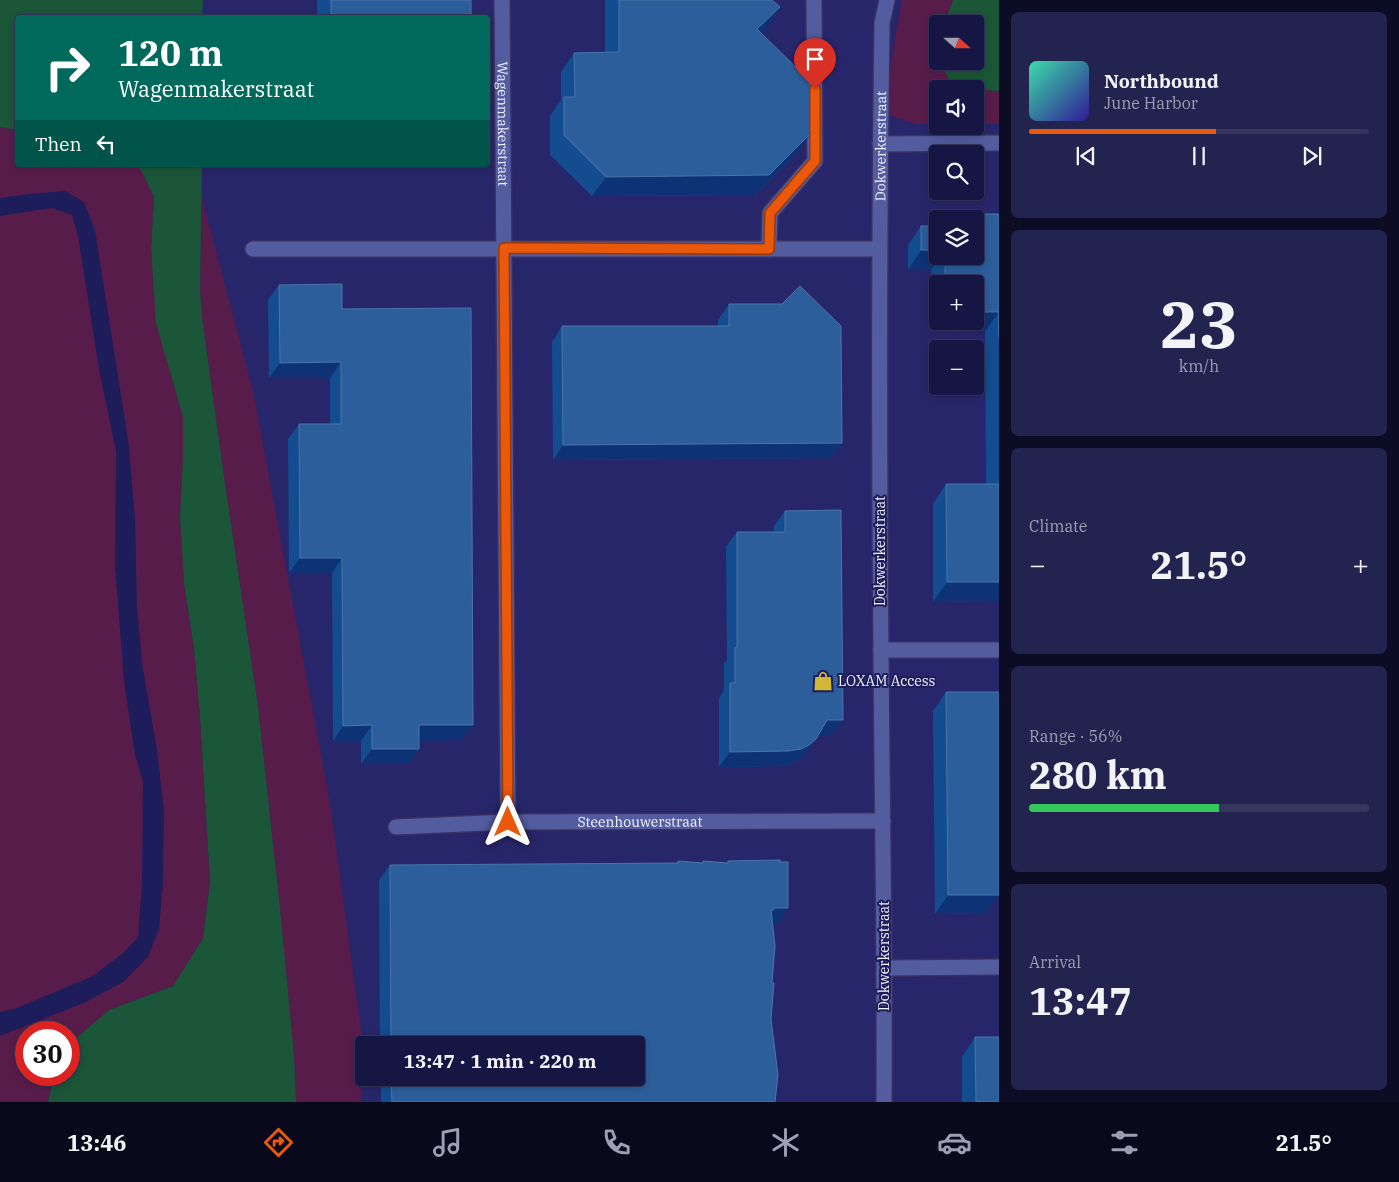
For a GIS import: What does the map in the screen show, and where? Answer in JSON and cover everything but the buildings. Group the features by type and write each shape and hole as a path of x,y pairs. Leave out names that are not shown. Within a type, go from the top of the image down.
{"street":[{"name":"Wagenmakerstraat","path":"502,0 508,822"},
{"path":"769,249 770,213 815,161 814,0"},
{"name":"Dokwerkerstraat","path":"884,1102 885,968 879,249 882,23 887,0"},
{"path":"880,144 999,143"},
{"path":"253,249 879,249"},
{"path":"881,650 999,650"},
{"name":"Steenhouwerstraat","path":"396,827 508,822 883,821"},
{"path":"885,968 999,967"}],"shaded area":[{"path":"0,0 203,0 202,15 15,15 15,130 0,127"},
{"path":"183,0 999,0 999,1102 194,1102 220,657 193,167 490,167 490,15 184,15"},
{"path":"902,0 953,0 947,15 929,15 929,70 944,70 948,78 952,80 929,80 929,124 916,124 889,115 890,69"},
{"path":"953,0 999,0 999,91 984,90 984,80 952,80 948,78 944,70 984,70 984,15 947,15"},
{"path":"984,90 999,91 999,124 984,124"},
{"path":"0,127 15,130 15,167 138,167 141,169 154,197 151,248 157,323 183,417 180,517 184,584 194,649 200,718 210,882 203,938 173,986 109,1010 80,1035 80,1021 38,1021 86,1002 123,982 148,957 159,929 163,883 164,811 157,750 142,663 137,605 135,518 129,446 95,230 84,202 65,191 0,198"},
{"path":"137,167 202,167 200,290 202,317 258,706 280,908 294,1055 296,1102 48,1102 52,1086 80,1086 80,1035 109,1010 173,986 203,938 210,882 200,718 194,649 184,584 180,517 183,417 156,323 151,248 154,197 141,170"},
{"path":"202,198 253,391 330,803 362,1036 355,1036 355,1086 362,1086 361,1102 296,1102 294,1055 280,908 258,706 224,477 200,290"},
{"path":"52,208 72,215 78,236 99,369 116,452 115,566 124,681 135,755 143,782 142,885 138,937 123,953 93,976 17,1008 0,1012 0,216"},
{"path":"15,1030 15,1086 52,1086 48,1102 0,1102 0,1036"}],"place":[{"name":"LOXAM Access","path":"823,681"}],"route":[{"path":"508,822 504,248 769,249 770,213 815,161 815,89"}]}
